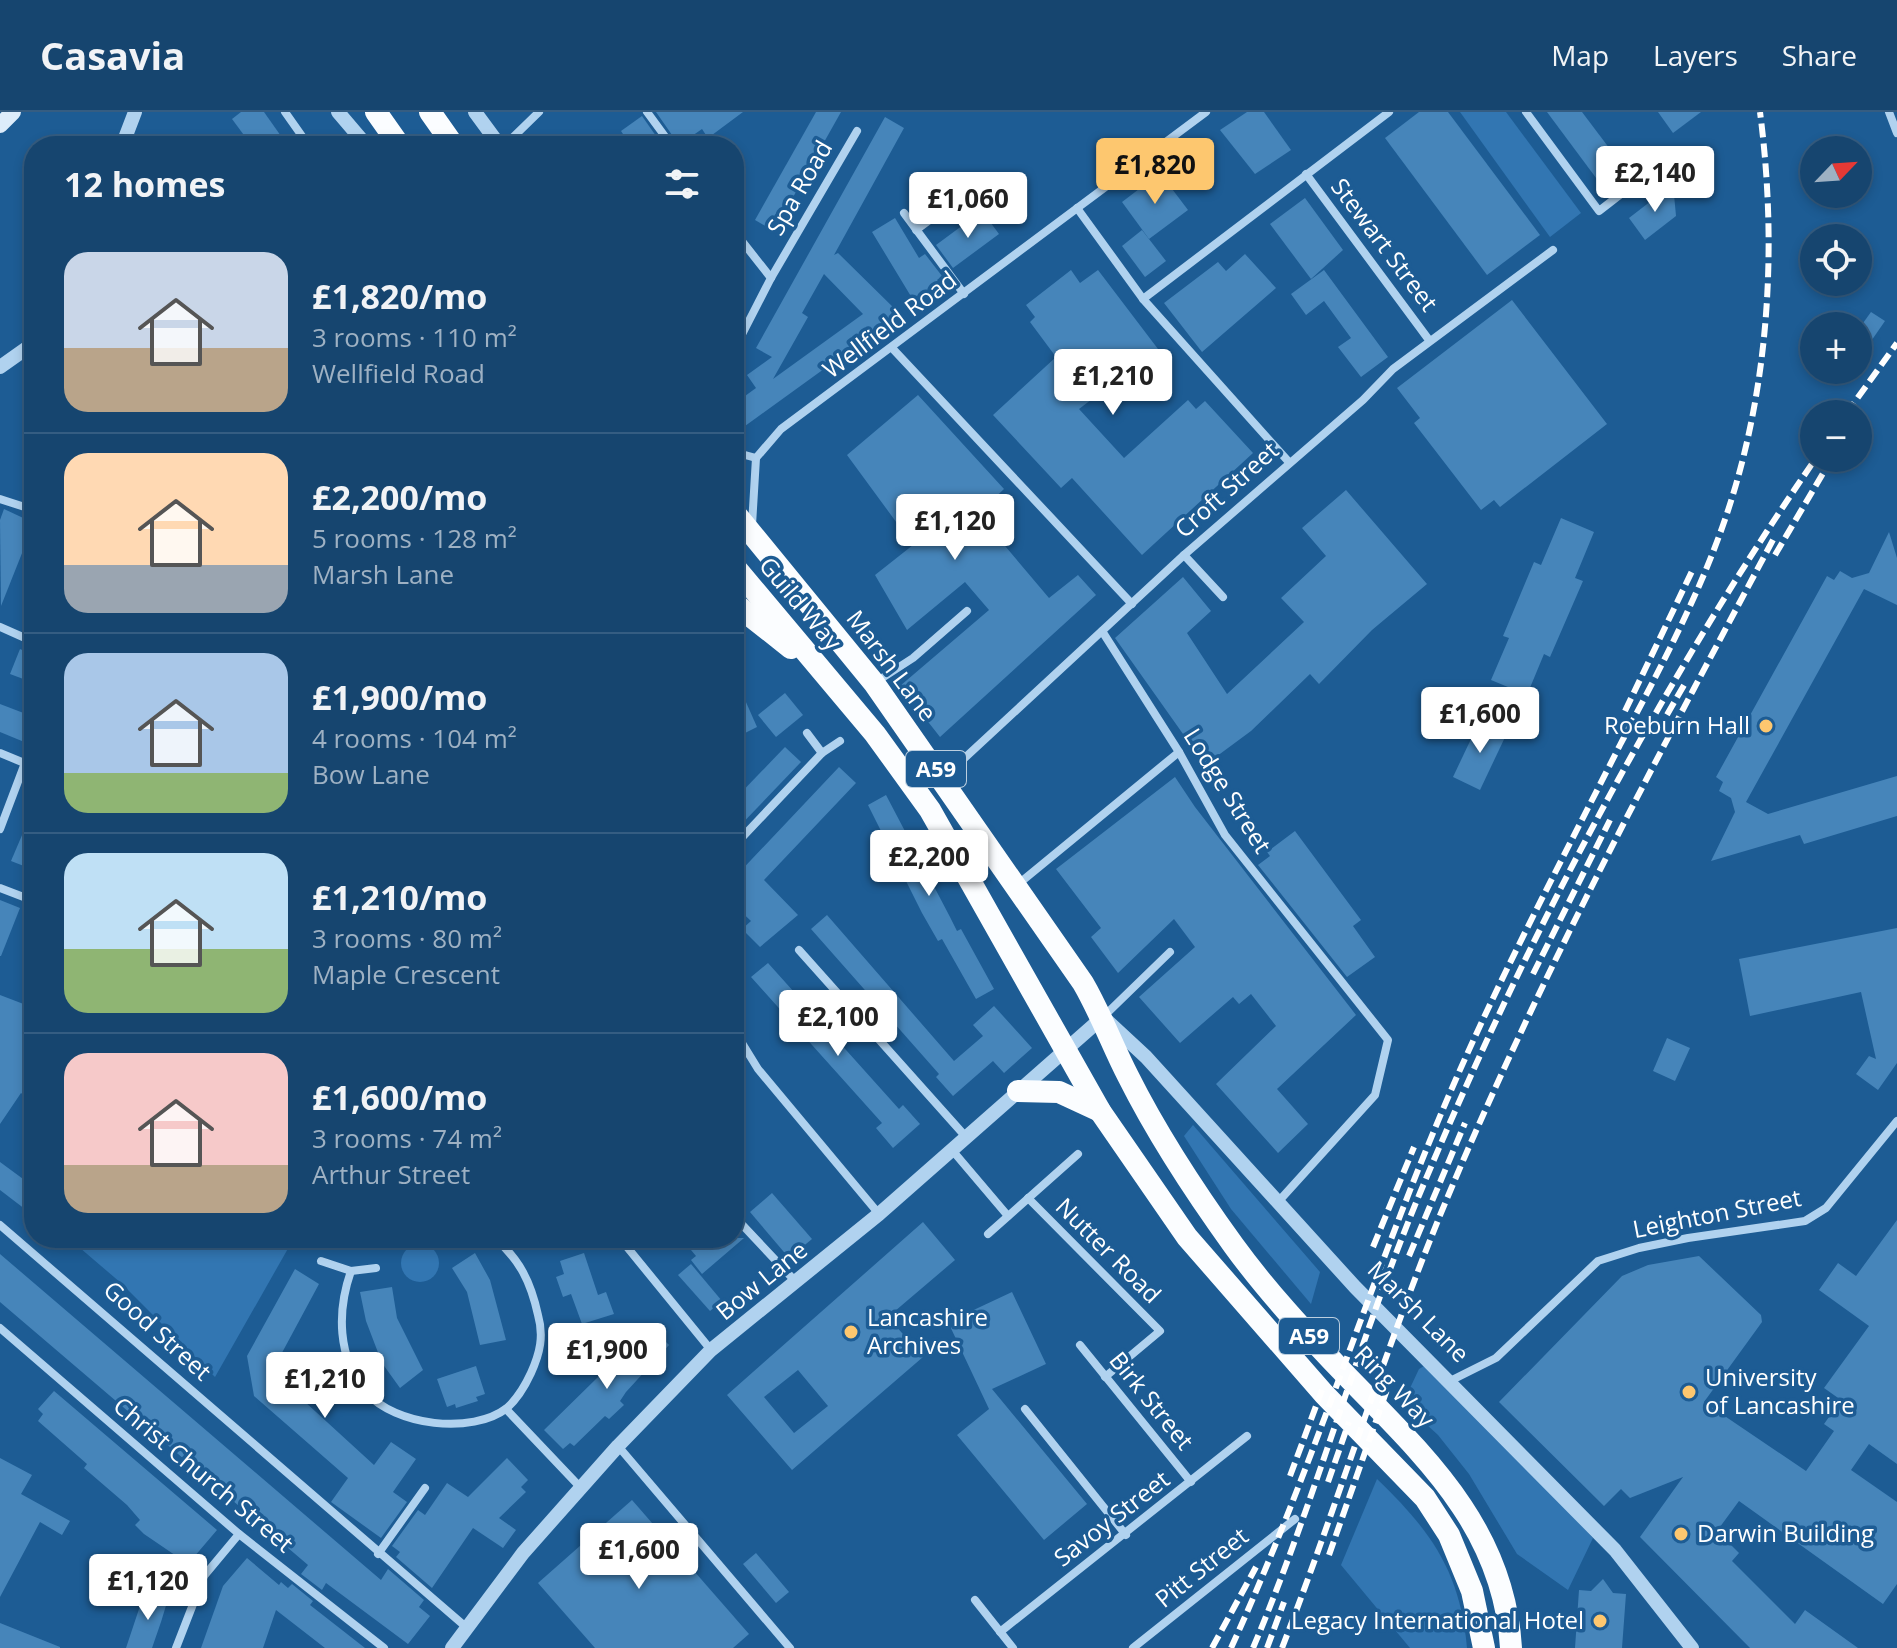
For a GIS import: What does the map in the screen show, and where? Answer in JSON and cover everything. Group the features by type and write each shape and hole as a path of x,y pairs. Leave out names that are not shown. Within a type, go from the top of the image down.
{"highway":[{"path":"376,112 393,136"},
{"path":"430,112 447,136"},
{"name":"Marsh Lane","path":"744,524 874,683 1103,1017"},
{"name":"Guild Way","path":"744,578 827,676"},
{"path":"744,611 827,676"},
{"name":"A59","path":"827,676 930,810 1100,1111 1187,1237 1324,1394 1425,1498 1449,1535 1472,1591 1484,1648"},
{"name":"Ring Way","path":"1103,1017 1136,1091 1195,1189 1236,1249 1280,1304 1405,1432 1454,1491 1484,1544 1500,1589 1511,1648"},
{"path":"1018,1091 1059,1092 1100,1111"}],"main road":[{"path":"0,125 13,112"}],"street":[{"path":"126,136 135,112"},
{"path":"285,112 302,136"},
{"path":"338,112 358,136"},
{"path":"475,112 494,136"},
{"path":"513,136 539,112"},
{"path":"647,112 665,136"},
{"name":"Wellfield Road","path":"756,458 781,429 893,349 1206,112"},
{"path":"1143,299 1376,116 1389,112"},
{"path":"1526,112 1599,211 1666,159"},
{"path":"1889,112 1897,133"},
{"name":"Spa Road","path":"744,331 857,131"},
{"name":"Stewart Street","path":"1306,174 1429,340"},
{"path":"1077,208 1143,299 1288,461"},
{"path":"916,230 943,210"},
{"path":"904,213 964,294"},
{"path":"744,244 771,278"},
{"name":"Croft Street","path":"942,779 1288,461 1429,340 1553,250"},
{"path":"893,349 1132,604"},
{"path":"0,367 24,350"},
{"path":"744,455 756,458 752,533"},
{"path":"0,499 24,507"},
{"path":"1184,555 1223,597"},
{"path":"874,683 922,651 967,611"},
{"path":"0,627 24,638"},
{"name":"Lodge Street","path":"1102,631 1179,752 1225,835 1388,1040 1375,1095 1278,1202"},
{"path":"807,733 822,753"},
{"path":"744,835 822,753 840,741"},
{"path":"1016,886 1179,752"},
{"path":"0,753 24,763"},
{"path":"0,829 24,778"},
{"path":"0,888 24,897"},
{"path":"799,950 966,1137"},
{"path":"1066,1049 1170,952"},
{"name":"Marsh Lane","path":"1103,1017 1146,1057 1355,1287 1615,1550 1692,1648"},
{"path":"744,1046 758,1069 879,1214"},
{"name":"Bow Lane","path":"452,1648 523,1553 580,1487 711,1350 879,1214 1066,1049"},
{"name":"Leighton Street","path":"1450,1381 1496,1358 1598,1261 1676,1240 1805,1221 1826,1208 1897,1121"},
{"path":"952,1150 1008,1216"},
{"path":"988,1234 1078,1154"},
{"name":"Nutter Road","path":"1028,1198 1160,1331 1105,1377"},
{"name":"Good Street","path":"0,1225 24,1245"},
{"path":"744,1227 796,1282"},
{"name":"Good Street","path":"28,1248 466,1627"},
{"path":"351,1271 340,1313 343,1344 366,1392 400,1415 447,1424 474,1420 506,1409 523,1389 543,1334 530,1281 502,1248"},
{"path":"628,1248 711,1350"},
{"path":"321,1261 351,1271 376,1268"},
{"name":"Christ Church Street","path":"0,1328 239,1534 384,1648"},
{"name":"Birk Street","path":"1080,1345 1191,1482"},
{"path":"506,1409 580,1487"},
{"path":"1025,1409 1126,1535"},
{"name":"Savoy Street","path":"1000,1632 1247,1436"},
{"path":"618,1446 790,1648"},
{"path":"378,1554 425,1488"},
{"name":"Pitt Street","path":"1133,1648 1295,1519"},
{"path":"176,1648 204,1576 239,1534"},
{"path":"975,1600 1013,1648"}],"shaded area":[{"path":"1460,112 1506,112 1581,213 1550,237"},
{"path":"1193,1125 1320,1272 1311,1304 1231,1209 1184,1136"},
{"path":"80,1248 288,1248 215,1377 121,1283"},
{"path":"409,1248 431,1248 438,1256 438,1270 427,1281 413,1281 402,1270 402,1256"},
{"path":"1431,1362 1593,1538 1568,1590 1517,1554 1469,1474 1438,1435 1403,1403 1419,1369"},
{"path":"1377,1479 1413,1517 1440,1554 1458,1596 1467,1648 1410,1648 1341,1565"}],"building":[{"path":"241,112 264,112 281,136 245,136 232,119"},
{"path":"656,112 743,112 711,136 707,136 702,129 692,136 673,136"},
{"path":"816,112 841,112 774,231 755,220"},
{"path":"1247,112 1264,112 1291,150 1255,174 1220,130"},
{"path":"1419,112 1448,112 1540,235 1487,275 1385,138"},
{"path":"1547,112 1582,112 1628,173 1605,190"},
{"path":"1658,112 1701,112 1673,133"},
{"path":"642,116 656,136 624,136 621,131"},
{"path":"885,117 904,128 834,255 838,253 900,314 744,427 744,397 756,388 747,375 772,357 756,348","holes":["824,274 863,314 773,379 808,317 802,313"]},
{"path":"1160,173 1188,210 1149,239 1122,202"},
{"path":"1673,184 1676,216 1645,240 1629,218"},
{"path":"1305,198 1343,250 1311,279 1270,224"},
{"path":"982,211 999,234 953,268 936,245"},
{"path":"895,218 919,258 925,254 942,276 937,280 940,284 915,303 872,232"},
{"path":"1142,230 1166,261 1145,277 1122,246"},
{"path":"1245,254 1276,288 1202,352 1164,303 1218,262 1226,271"},
{"path":"1071,270 1080,283 1098,270 1158,349 1079,409 1124,458 1188,400 1196,409 1205,401 1253,453 1142,555 1072,478 1061,488 993,415 1056,357 1030,322 1035,317 1026,305"},
{"path":"1324,270 1388,357 1361,377 1338,347 1351,338 1324,301 1306,315 1291,294"},
{"path":"1512,300 1607,424 1500,507 1494,500 1481,510 1414,423 1420,418 1397,388"},
{"path":"1872,313 1885,321 1872,340"},
{"path":"918,395 1004,489 978,514 1049,598 1078,575 1096,595 940,737 900,686 989,610 965,582 907,630 875,575 913,545 847,455"},
{"path":"1346,490 1427,584 1372,630 1319,684 1310,674 1251,731 1205,765 1115,638 1183,577 1211,611 1187,633 1227,694 1304,622 1281,598 1326,556 1302,528"},
{"path":"4,509 24,518 24,548 1,606 0,520"},
{"path":"1561,518 1594,532 1575,578 1583,581 1550,657 1544,654 1527,695 1491,680 1509,638 1503,636 1534,562 1541,565"},
{"name":"Roeburn Hall","path":"1889,532 1897,558 1897,605 1864,589 1746,802 1768,814 1897,776 1897,816 1804,844 1800,835 1711,861 1735,812 1731,798 1719,791 1723,782 1716,777 1827,576 1834,580 1840,571 1852,578 1869,573"},
{"path":"20,649 24,651 24,679 10,674"},
{"path":"785,693 803,715 776,737 758,715"},
{"path":"744,698 757,727 744,734"},
{"path":"0,704 24,713 24,742 0,732"},
{"path":"1480,720 1507,733 1480,790 1453,777"},
{"path":"785,747 801,762 744,822 744,790"},
{"path":"839,767 856,783 764,880 798,915 760,947 744,931 751,921 744,914 744,867"},
{"path":"1175,777 1356,1015 1277,1089 1308,1124 1278,1153 1216,1084 1276,1026 1251,994 1239,1004 1233,997 1180,1043 1139,997 1195,947 1174,919 1118,973 1091,937 1101,928 1056,869"},
{"path":"886,795 957,931 961,929 994,989 976,999 942,939 938,941 922,913 868,805"},
{"path":"24,830 24,866 11,861"},
{"path":"1295,831 1361,920 1353,926 1375,957 1347,977 1258,865 1270,856 1267,852"},
{"path":"0,900 20,908 1,956 0,956"},
{"path":"827,915 954,1061 983,1036 973,1025 994,1006 1032,1048 1004,1073 993,1061 953,1096 936,1077 939,1074 811,929"},
{"path":"1897,928 1897,1063 1878,1090 1856,1074 1869,1056 1876,1059 1861,992 1750,1016 1739,959"},
{"path":"768,963 899,1109 903,1105 920,1124 893,1148 876,1128 882,1123 751,977"},
{"path":"0,995 24,1004 24,1095 21,1093 0,1124"},
{"path":"1667,1038 1690,1048 1675,1081 1653,1071"},
{"path":"0,1162 24,1180 24,1208 0,1190"},
{"path":"772,1193 812,1239 789,1258 750,1212"},
{"name":"University of Lancashire","path":"1897,1220 1897,1464 1869,1444 1851,1470 1897,1502 1897,1584 1883,1604 1739,1501 1717,1531 1739,1553 1732,1561 1795,1624 1805,1610 1858,1648 1750,1648 1640,1537 1683,1477 1630,1498 1621,1489 1604,1506 1499,1402 1622,1276 1648,1265 1699,1256 1761,1315 1762,1322 1704,1402 1806,1471 1834,1431 1824,1424 1841,1400 1824,1388 1869,1326 1819,1290 1838,1263 1856,1276"},
{"name":"Lancashire Archives","path":"923,1222 955,1260 888,1317 923,1357 792,1470 727,1395","holes":["798,1370 828,1406 794,1433 764,1397"]},
{"path":"689,1248 732,1248 702,1274 691,1260 696,1256"},
{"path":"475,1253 490,1280 506,1340 480,1345 467,1292 452,1268"},
{"path":"584,1253 598,1295 606,1292 614,1314 582,1324 571,1294 563,1297 556,1277 564,1274 560,1261"},
{"path":"0,1254 381,1580 388,1569 424,1600 419,1607 430,1616 408,1644 326,1583 322,1590 301,1574 308,1565 0,1302"},
{"path":"691,1264 722,1301 710,1311 678,1275"},
{"path":"295,1269 319,1284 277,1362 281,1380 374,1465 391,1442 416,1459 393,1492 407,1502 381,1538 331,1502 348,1478 254,1396 247,1356"},
{"path":"392,1287 397,1318 423,1370 400,1388 382,1363 366,1321 360,1292"},
{"path":"1012,1292 1046,1364 992,1389 1087,1504 1044,1540 957,1435 989,1409 948,1322"},
{"path":"650,1326 669,1345 626,1392 620,1401 624,1405 609,1419 605,1416 574,1446 570,1443 563,1449 544,1430"},
{"path":"476,1366 485,1394 476,1397 478,1401 456,1408 455,1404 447,1407 437,1379"},
{"path":"54,1391 217,1530 188,1564 144,1534 135,1525 140,1520 127,1505 84,1468 87,1464 38,1421 43,1414 38,1409"},
{"path":"0,1458 32,1475 21,1494 70,1521 62,1535 40,1522 0,1597"},
{"path":"507,1458 528,1480 521,1487 526,1492 499,1518 516,1530 503,1548 473,1528 432,1588 396,1557 400,1552 392,1546 418,1510 425,1515 447,1483 468,1497"},
{"path":"632,1500 749,1634 733,1648 595,1648 538,1583"},
{"path":"756,1553 789,1592 776,1603 743,1564"},
{"path":"247,1558 279,1585 281,1582 288,1588 292,1584 313,1601 310,1605 365,1648 325,1648 276,1610 263,1648 201,1648 223,1586"},
{"name":"Legacy International Hotel","path":"1603,1579 1613,1593 1626,1594 1622,1648 1575,1648 1579,1590 1591,1591"},
{"path":"145,1591 168,1599 161,1622 152,1648 126,1648"},
{"path":"0,1623 60,1647 60,1648 0,1648"}],"railway":[{"path":"1231,1648 1262,1578 1398,1221 1456,1079 1536,911 1675,638 1722,528 1750,427 1765,322 1768,217 1760,112"},
{"path":"1856,400 1897,343"},
{"path":"1253,1648 1297,1535 1398,1249 1461,1097 1505,1002 1599,815 1649,724 1758,545 1807,472"},
{"path":"1775,555 1824,472"},
{"path":"1282,1648 1406,1303 1487,1106 1564,941 1774,538"},
{"path":"1625,711 1694,567"},
{"path":"1657,732 1687,680"},
{"path":"1533,974 1610,820"},
{"path":"1409,1256 1465,1123"},
{"path":"1373,1247 1414,1147"},
{"path":"1329,1555 1390,1381"},
{"path":"1290,1476 1322,1390"},
{"path":"1328,1482 1349,1422"},
{"path":"1212,1648 1256,1567"},
{"path":"1267,1648 1284,1602"}],"place":[{"name":"Roeburn Hall","path":"1766,726"},
{"name":"Lancashire Archives","path":"851,1332"},
{"name":"University of Lancashire","path":"1689,1392"},
{"name":"Darwin Building","path":"1681,1534"},
{"name":"Legacy International Hotel","path":"1600,1621"}]}
